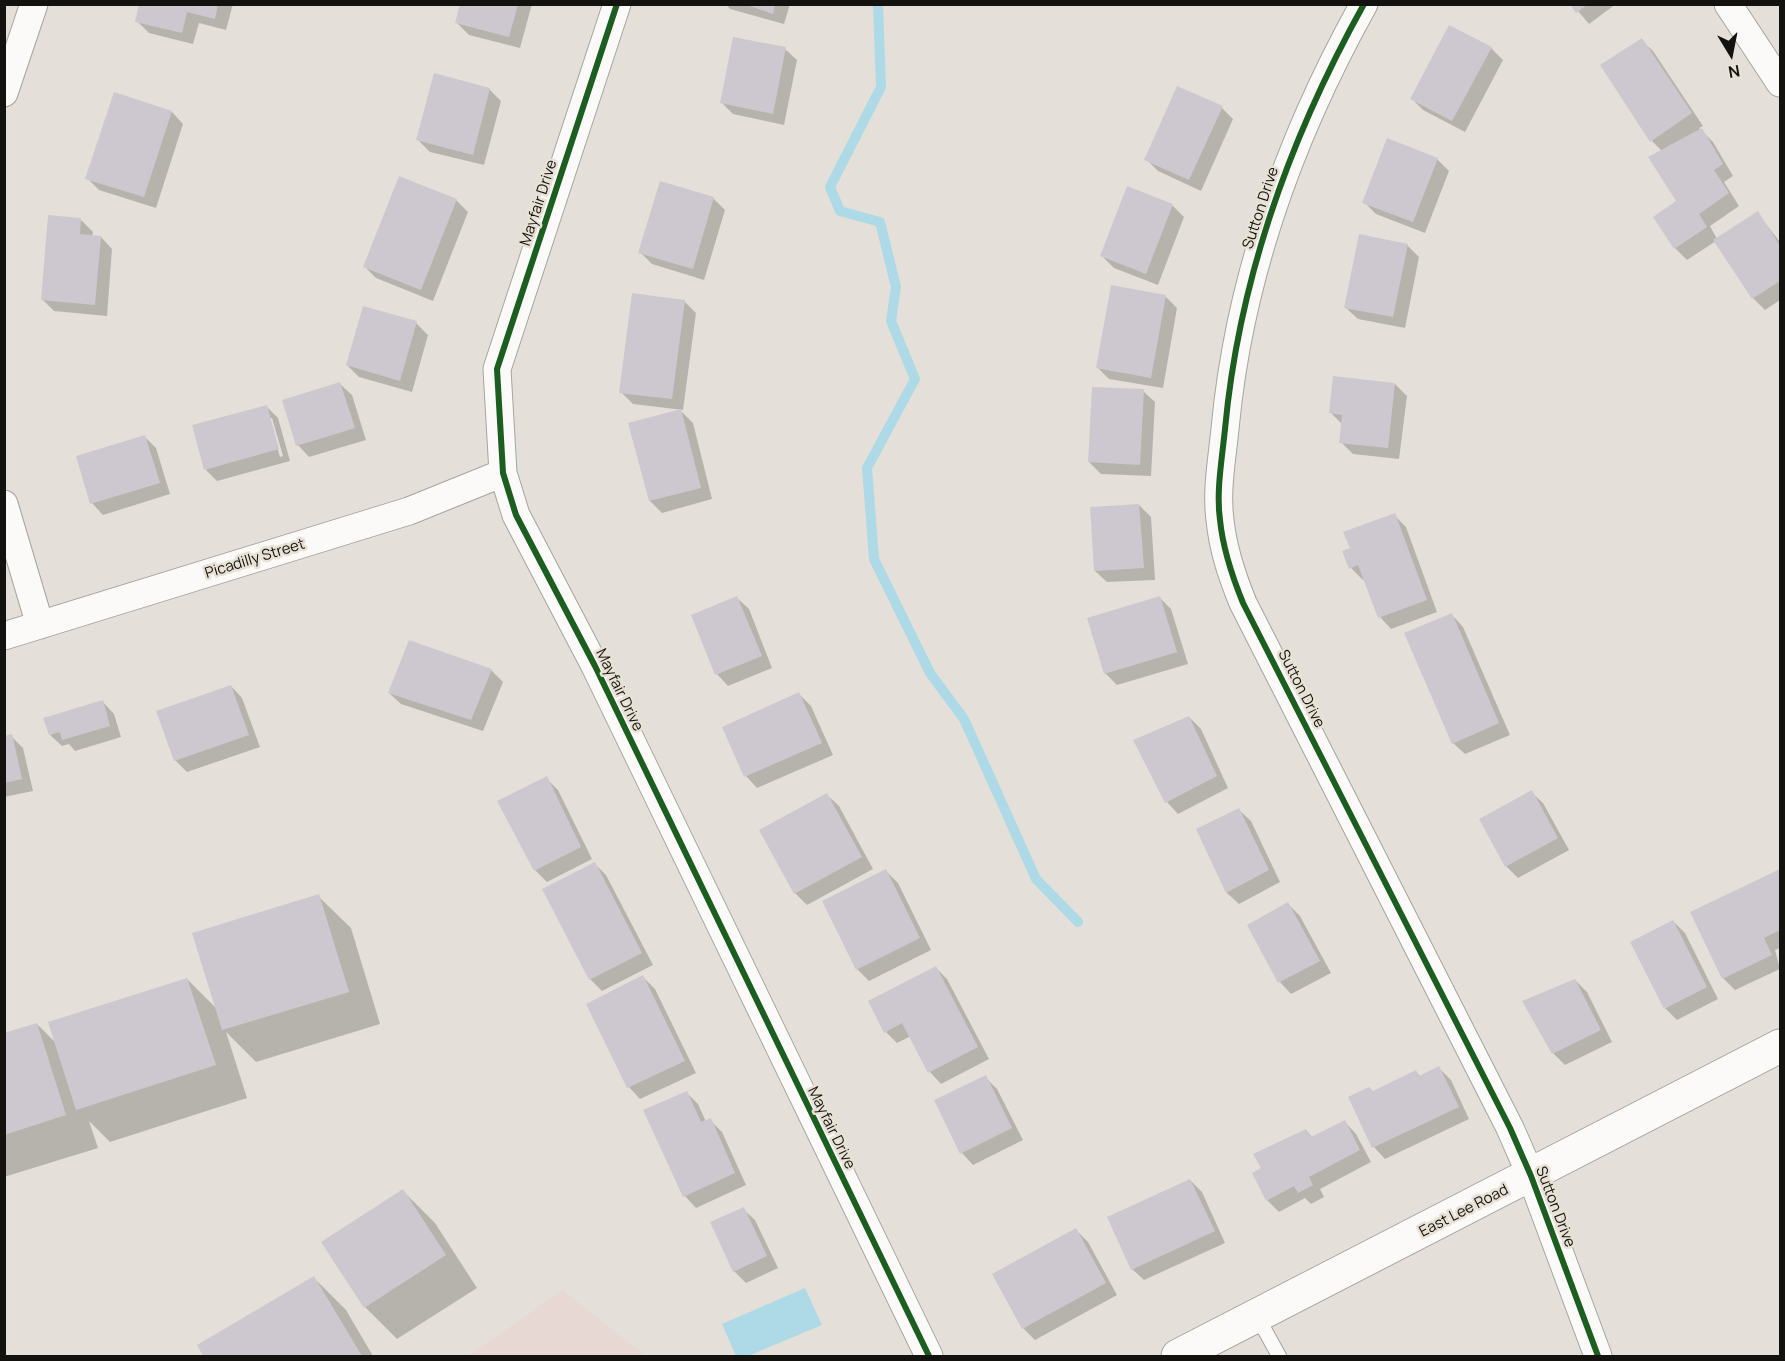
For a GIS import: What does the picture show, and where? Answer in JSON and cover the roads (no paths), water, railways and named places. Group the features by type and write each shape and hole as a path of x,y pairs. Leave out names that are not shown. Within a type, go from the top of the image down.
{"street":[{"path":"4,93 34,4"},
{"name":"Mayfair Drive","path":"617,4 497,369 503,473 516,515 595,666 929,1356"},
{"name":"Sutton Drive","path":"1364,4 1328,69 1282,176 1246,295 1229,385 1219,492 1219,518 1225,553 1243,603 1510,1128 1531,1176 1598,1356"},
{"path":"1728,4 1780,83"},
{"name":"Picadilly Street","path":"4,636 409,511 503,473"},
{"path":"4,504 40,625"},
{"name":"East Lee Road","path":"1178,1356 1780,1046"}],"lane":[{"path":"1257,1316 1279,1356"}],"water":[{"path":"805,1288 822,1325 748,1356 736,1356 722,1324"}],"waterway":[{"path":"878,4 881,87 830,187 840,211 880,222 896,287 891,321 915,379 867,468 874,559 930,673 964,719 1036,879 1078,922"}]}
